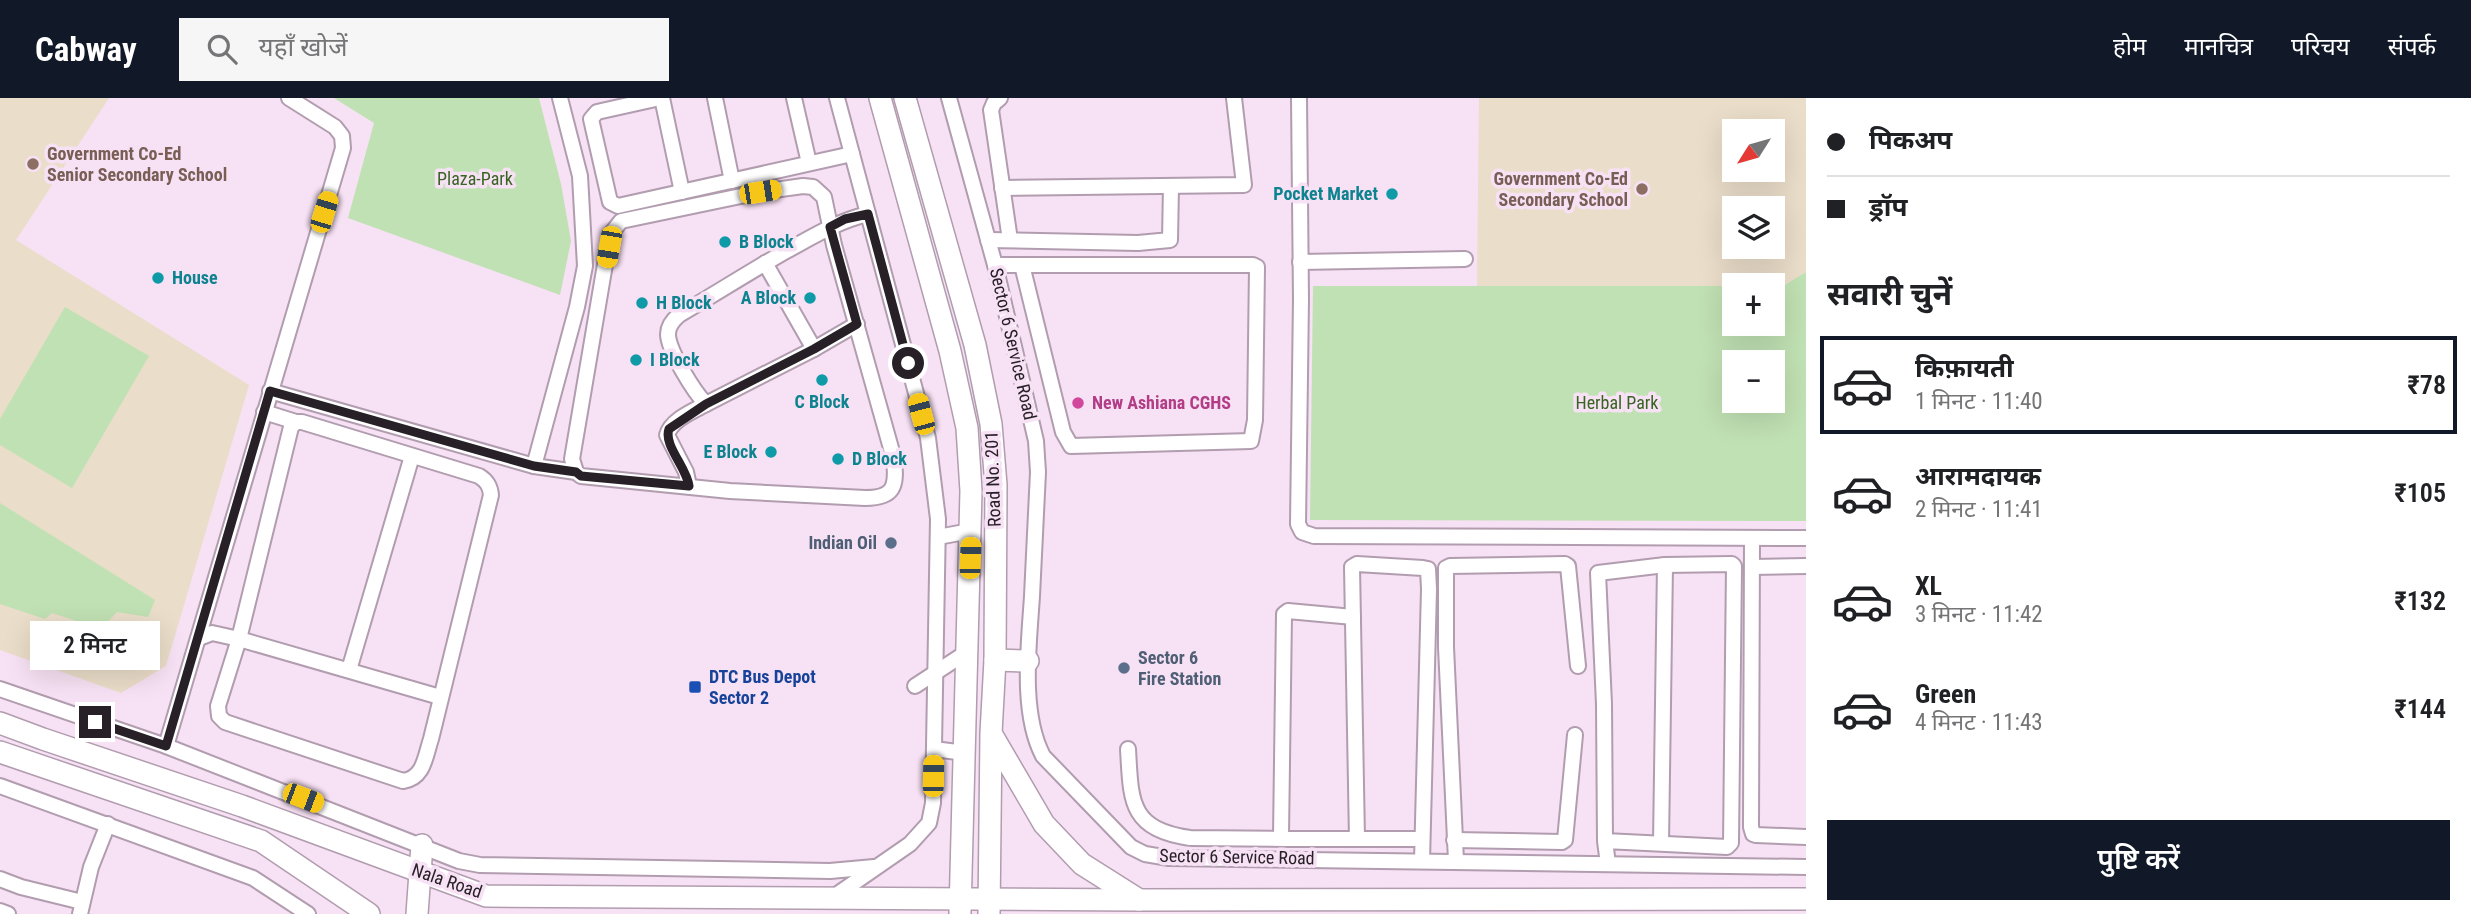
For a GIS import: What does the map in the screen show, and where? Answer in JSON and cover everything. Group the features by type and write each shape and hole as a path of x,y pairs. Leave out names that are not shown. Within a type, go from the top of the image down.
{"main road":[{"name":"Road No. 201","path":"880,98 950,351 967,428 971,491 960,907"},
{"name":"Road No. 201","path":"905,98 975,345 991,424 996,485 990,907"},
{"path":"995,660 1028,661"},
{"name":"Nala Road","path":"0,723 242,806 486,896 831,898 960,907 1139,900 1806,899"},
{"path":"991,733 1044,824 1082,864 1139,900"},
{"path":"0,752 261,841 369,914"},
{"path":"416,914 422,845"}],"street":[{"path":"166,746 343,148 342,136 335,127 289,98"},
{"path":"534,466 577,307 585,266 580,176 560,98"},
{"path":"682,192 661,98 592,115 610,202 618,206 682,192 732,181 809,163 852,154"},
{"path":"715,98 732,181"},
{"path":"794,98 809,163"},
{"path":"831,898 874,867 898,854 920,835 929,823 933,803 938,537 928,438 837,98"},
{"name":"Sector 6 Service Road","path":"949,98 995,265 1038,459 1028,661 1030,702 1038,747 1131,847 1146,854 1169,858 1806,867"},
{"path":"1000,98 991,110 1010,240"},
{"path":"1002,188 1244,185 1234,98"},
{"path":"1299,98 1298,524 1302,532 1306,535 1806,538"},
{"path":"988,240 1138,243 1170,240 1171,186"},
{"path":"270,391 534,466 576,472 581,476 730,491 882,498 890,493 894,485 894,459 824,197 813,187 760,192 621,221 614,227 610,235 572,459 576,472"},
{"path":"706,404 670,345 670,326 679,315 830,227 845,219 868,214"},
{"path":"1300,262 1465,259"},
{"path":"765,264 814,349"},
{"path":"995,265 1021,265 1257,267 1255,420 1251,441 1071,446 1063,432 1021,265"},
{"path":"689,486 686,472 667,435 669,429 706,404 857,324"},
{"path":"264,412 479,476 486,480 490,488 491,495 422,767 412,780 403,781 225,722 219,716 218,706 239,639 292,428 296,422"},
{"path":"349,670 412,456"},
{"path":"938,537 970,531"},
{"path":"1752,538 1751,827 1756,835 1806,837"},
{"path":"1456,861 1446,647 1446,568 1526,564 1568,566 1578,666"},
{"path":"1605,841 1730,846 1732,564 1665,565 1598,573 1604,704 1605,841 1608,864"},
{"path":"1357,839 1352,570 1354,565 1428,569 1422,861"},
{"path":"1661,843 1665,565"},
{"path":"1752,566 1806,566"},
{"path":"1285,839 1281,833 1284,614 1288,611 1353,617"},
{"path":"199,638 212,634 239,639 440,697"},
{"path":"915,686 967,653"},
{"path":"0,689 166,746 459,861 480,865 830,871 874,867"},
{"path":"1454,839 1565,840 1576,735"},
{"path":"934,748 965,753"},
{"path":"1128,749 1131,794 1135,806 1156,829 1174,836 1422,839"},
{"path":"0,786 253,878 300,912"},
{"path":"81,909 91,867 108,824"},
{"path":"0,879 97,914"},
{"path":"0,911 8,914"}],"shaded area":[{"path":"0,98 109,98 16,240 249,385 166,666 121,693 0,650"},
{"name":"Government Co-Ed Secondary School","path":"1479,98 1806,98 1806,272 1785,285 1785,273 1722,273 1722,286 1477,286"}],"green space":[{"name":"Plaza-Park","path":"334,98 539,98 561,184 571,241 560,295 348,218 374,123"},
{"name":"Herbal Park","path":"1806,272 1806,521 1310,520 1313,286 1722,286 1722,336 1785,336 1785,285"},
{"path":"65,307 149,356 72,488 0,445 0,419"},
{"path":"0,503 155,600 148,617 117,612 101,629 52,613 45,619 0,604"}],"place":[{"name":"Government Co-Ed Senior Secondary School","path":"33,164"},
{"name":"Government Co-Ed Secondary School","path":"1642,189"},
{"name":"Pocket Market","path":"1392,194"},
{"name":"B Block","path":"725,242"},
{"name":"House","path":"158,278"},
{"name":"A Block","path":"810,298"},
{"name":"H Block","path":"642,303"},
{"name":"I Block","path":"636,360"},
{"name":"C Block","path":"822,380"},
{"name":"New Ashiana CGHS","path":"1078,403"},
{"name":"E Block","path":"771,452"},
{"name":"D Block","path":"838,459"},
{"name":"Indian Oil","path":"891,543"},
{"name":"Sector 6 Fire Station","path":"1124,668"},
{"name":"DTC Bus Depot Sector 2","path":"695,687"}],"route":[{"path":"95,722 166,746 270,391 534,466 576,472 581,476 689,486 686,472 667,435 669,429 706,404 857,324 830,227 845,219 868,214 908,363"}]}
